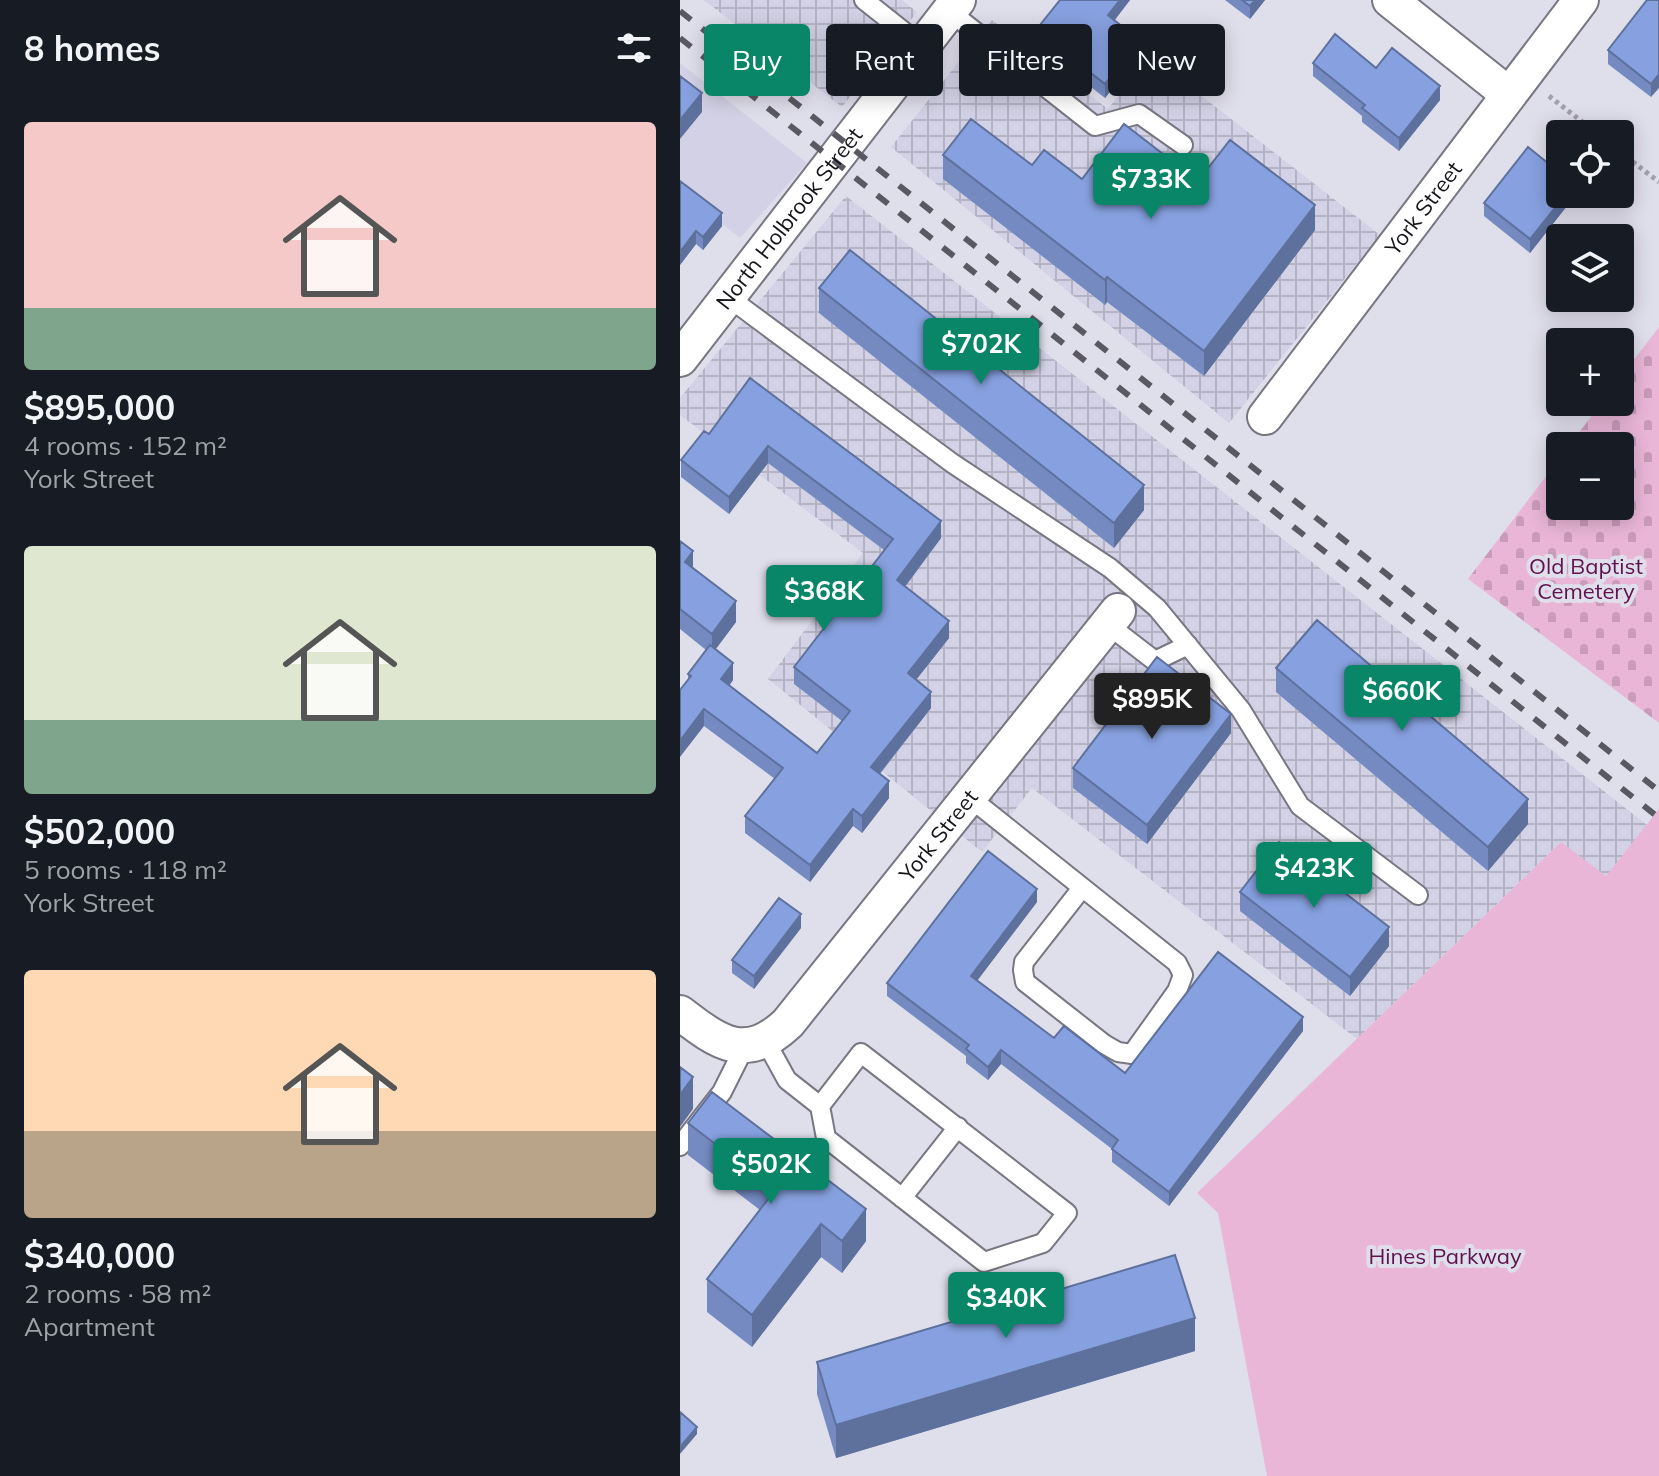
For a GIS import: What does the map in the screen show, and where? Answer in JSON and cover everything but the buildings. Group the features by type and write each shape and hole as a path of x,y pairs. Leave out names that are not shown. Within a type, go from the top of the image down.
{"street":[{"path":"1390,0 1516,85"},
{"name":"York Street","path":"1265,417 1581,0"},
{"name":"North Holbrook Street","path":"940,24 954,6"},
{"name":"North Holbrook Street","path":"680,359 883,96"},
{"name":"York Street","path":"756,1042 775,1036 788,1023 1112,617"},
{"path":"680,1013 723,1042 735,1045 756,1042"}],"lane":[{"path":"864,0 894,24"},
{"path":"954,6 1095,126 1139,114 1183,145"},
{"path":"728,297 952,463 1110,568 1157,608 1241,710 1300,806 1418,895"},
{"path":"1112,617 1155,661 1188,645"},
{"path":"969,797 1177,963 1183,975 1177,991 1132,1054 1118,1052 1104,1044 1025,982 1024,962 1082,888"},
{"path":"680,1146 756,1042 787,1080 820,1106 826,1138 984,1262 1043,1243 1067,1213 861,1053 820,1106"},
{"path":"902,1198 958,1127"}],"path":[{"path":"1516,85 1575,120"},
{"path":"1634,163 1659,182"}],"shaded area":[{"path":"704,0 902,0 917,12 908,24 826,24 826,95 810,82 810,24 735,24"},
{"path":"959,61 959,96 1091,96 1108,109 1118,96 1202,96 1380,235 1229,423 891,147 932,96 943,96 943,82"},
{"path":"680,63 704,82 704,96 722,96 807,163 740,238 680,190"},
{"path":"828,96 851,96 842,107"},
{"path":"846,196 1647,825 1606,877 1561,842 1357,1039 1032,788 982,852 768,679 863,553 680,415 680,398"}],"green space":[{"name":"Old Baptist Cemetery","path":"1659,327 1659,723 1468,579 1546,476 1546,520 1634,520 1634,432 1580,432 1592,416 1634,416 1634,360"},
{"name":"Hines Parkway","path":"1659,809 1659,1476 1267,1476 1218,1213 1197,1193 1561,842 1606,876"}],"railway":[{"path":"680,11 1659,791"},
{"path":"680,38 1659,818"}]}
